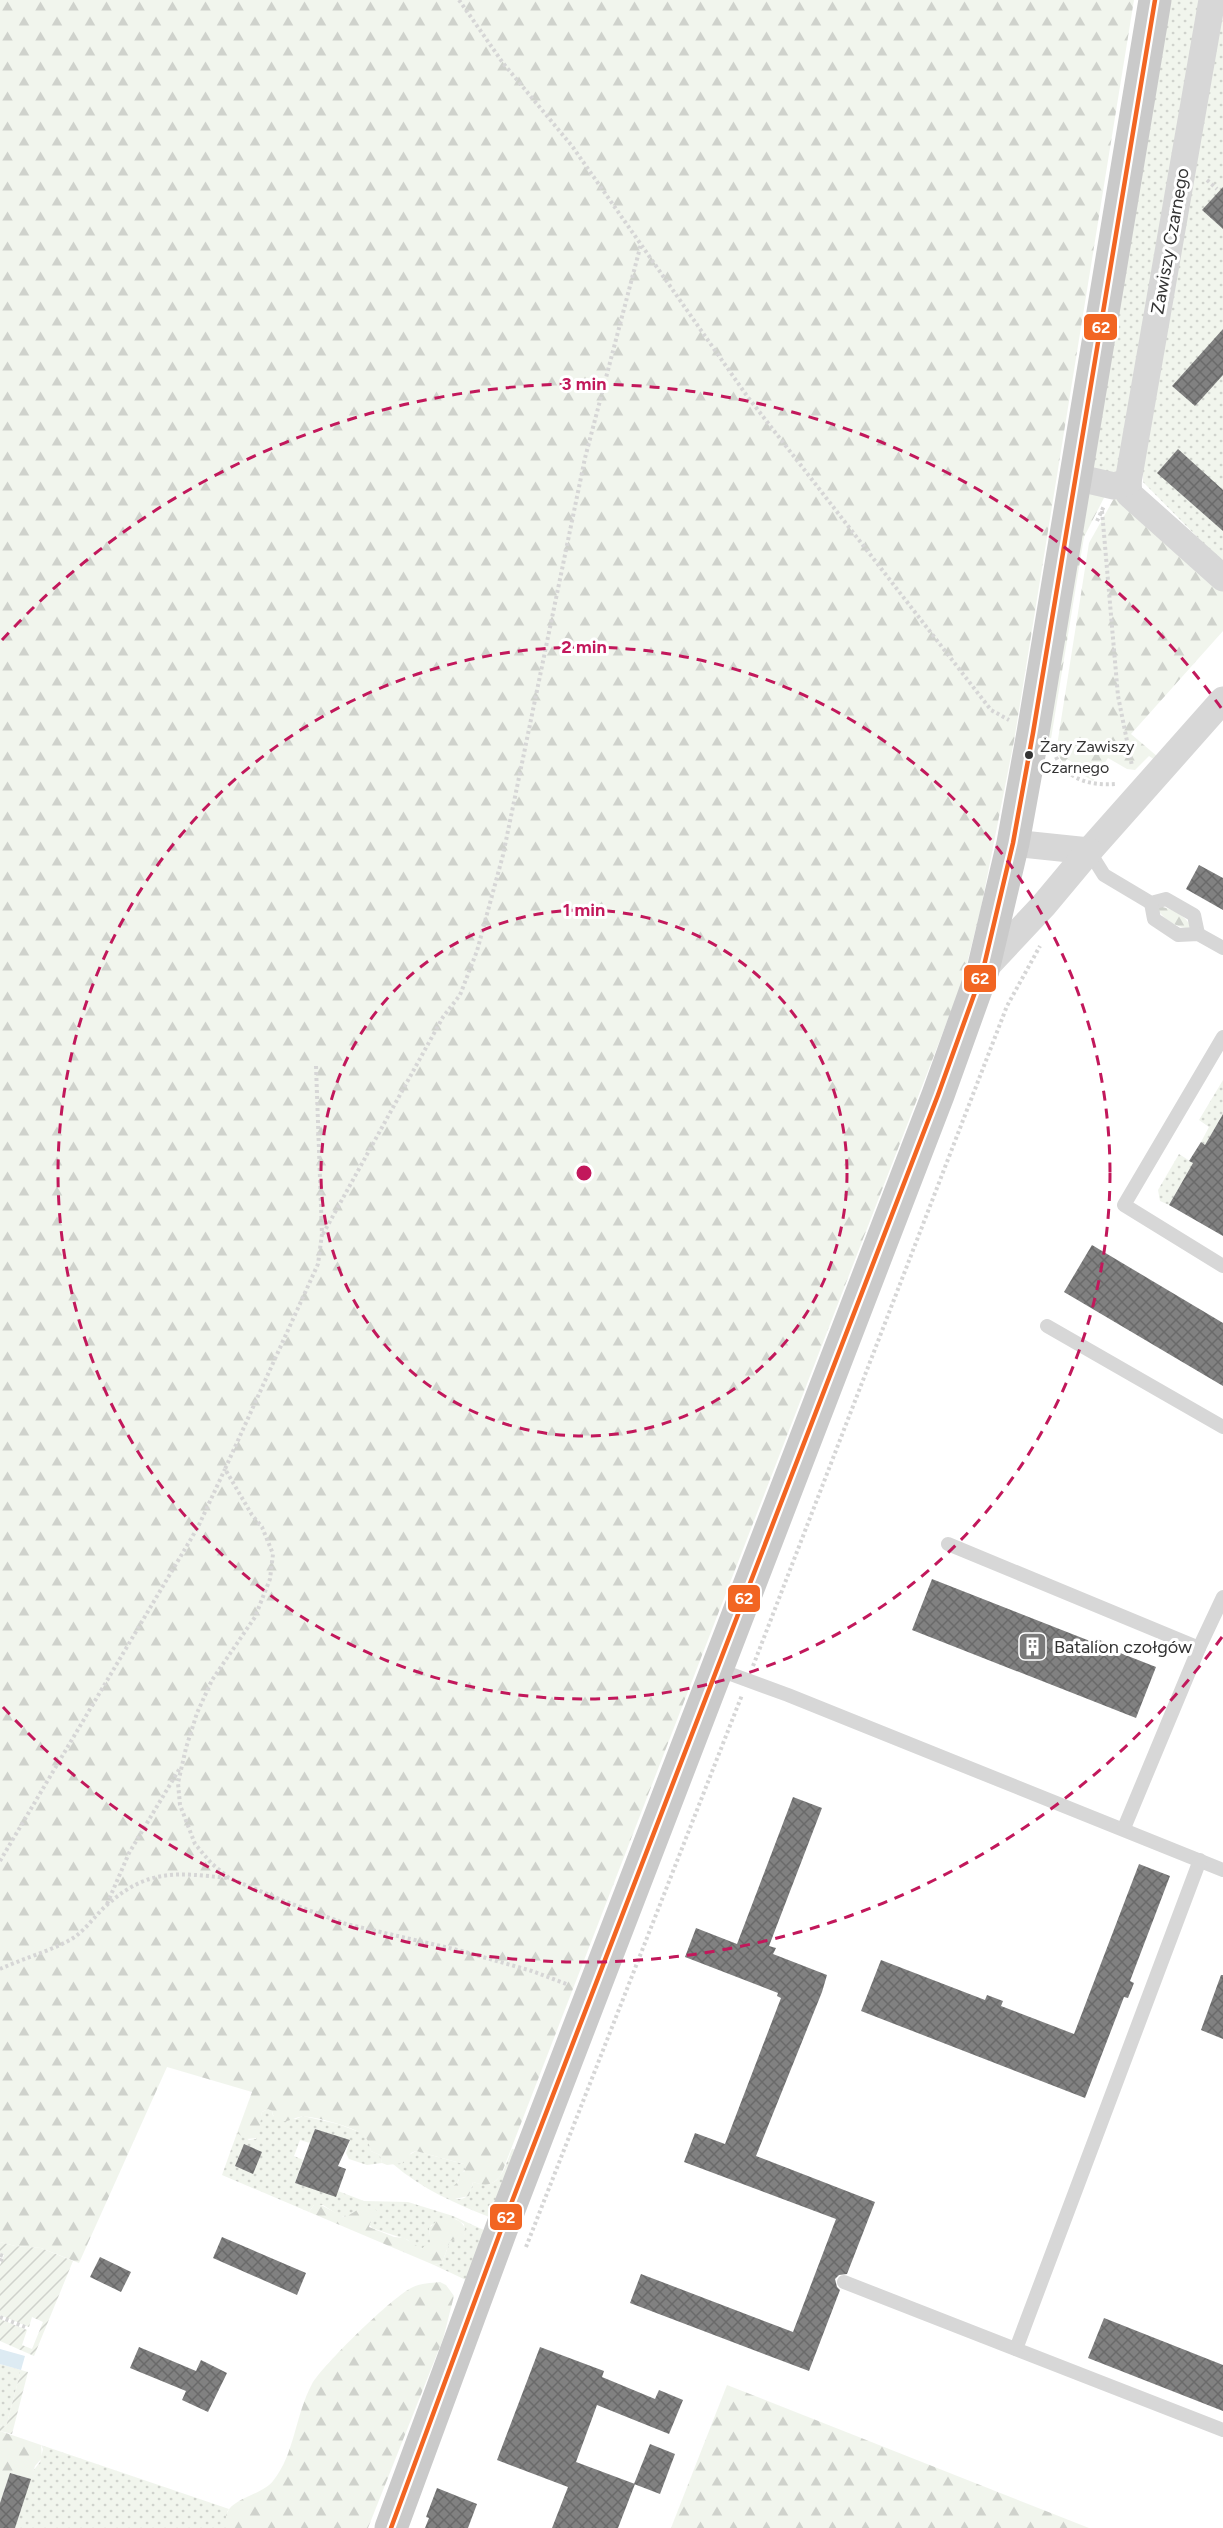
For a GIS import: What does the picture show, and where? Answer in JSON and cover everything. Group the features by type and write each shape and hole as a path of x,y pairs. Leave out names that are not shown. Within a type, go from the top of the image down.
{"main road":[{"path":"391,2528 592,1994 871,1272 983,970 1013,843 1044,740 1075,477 1155,0"}],"street":[{"name":"Zawiszy Czarnego","path":"1121,484 1212,0"},
{"path":"1075,477 1121,484 1129,494 1223,578"},
{"path":"983,970 1043,906 1223,700"},
{"path":"1013,843 1089,851"}],"lane":[{"path":"1089,851 1104,875 1151,903 1166,899 1194,915 1198,934"},
{"path":"1151,903 1154,919 1178,935 1198,934 1223,948"},
{"path":"1223,1037 1124,1205 1223,1266"},
{"path":"1047,1326 1223,1427"},
{"path":"948,1544 1199,1648"},
{"path":"1124,1828 1199,1648 1223,1597"},
{"path":"717,1669 1124,1828 1223,1870"},
{"path":"1017,2349 1200,1860"},
{"path":"844,2282 1223,2430"}],"path":[{"path":"459,0 503,63 572,146 747,396 991,710 1044,740 1061,767 1088,783 1102,785 1126,781"},
{"path":"1207,180 1217,189"},
{"path":"322,1234 443,1017 460,995 477,951 502,855 585,458 641,244"},
{"path":"1092,530 1121,484"},
{"path":"1102,511 1119,696 1134,777"},
{"path":"0,1860 198,1527 318,1264 322,1234 316,1066"},
{"path":"225,1469 252,1515 262,1527 273,1554 270,1579 255,1617 213,1680 197,1713 178,1783 180,1805 195,1844 211,1863 229,1878"},
{"path":"107,1905 129,1853 182,1765"},
{"path":"0,1969 68,1940 92,1923 107,1905 131,1887 157,1875 187,1874 229,1878 346,1924 458,1950 532,1971 592,1994"},
{"path":"0,2255 3,2256 0,2263"},
{"path":"0,2317 26,2327"}],"green space":[{"path":"0,0 1134,0 1014,741 981,908 962,983 501,2175 488,2184 473,2182 469,2196 455,2199 451,2196 451,2188 458,2182 460,2174 465,2171 464,2164 416,2151 411,2153 404,2163 387,2165 382,2163 380,2155 371,2151 366,2139 359,2132 313,2118 300,2117 282,2121 274,2118 272,2111 268,2109 262,2112 258,2138 246,2139 237,2133 252,2092 167,2067 79,2263 41,2248 0,2242"},
{"path":"1165,0 1204,0 1119,474 1092,473"},
{"path":"1223,0 1223,563 1143,482 1143,465"},
{"path":"1108,490 1084,537 1049,751 1046,741 1083,491"},
{"path":"1117,493 1223,588 1223,631 1131,734 1158,757 1155,760 1149,756 1135,770 1127,769 1108,758 1093,781 1075,770 1077,765 1067,759 1064,764 1056,752 1089,543"},
{"path":"1156,906 1178,913 1192,929 1171,922"},
{"path":"1223,1080 1223,1114 1205,1145 1201,1142 1209,1127 1199,1120"},
{"path":"1179,1154 1193,1163 1169,1205 1160,1201 1158,1190"},
{"path":"268,2109 272,2111 273,2116 296,2119 303,2116 338,2124 362,2133 369,2142 371,2151 380,2155 382,2163 367,2165 349,2159 346,2153 350,2141 315,2129 310,2143 300,2140 294,2156 303,2160 295,2183 335,2196 338,2191 364,2201 408,2202 453,2216 486,2231 466,2280 434,2265 442,2263 450,2241 465,2234 464,2224 456,2219 431,2225 429,2231 431,2242 422,2249 408,2240 372,2228 369,2224 373,2220 340,2216 323,2205 314,2205 309,2212 222,2175 237,2133 249,2140 256,2139 262,2112"},
{"path":"512,2149 517,2150 492,2218 440,2195 393,2164 416,2151 464,2164 466,2169 459,2179 455,2199 460,2199 468,2195 473,2182 490,2184 500,2177"},
{"path":"319,2204 344,2217 363,2207 371,2207 380,2215 370,2223 369,2227 394,2237 404,2238 422,2249 430,2243 429,2228 439,2219 456,2219 466,2231 464,2236 450,2241 442,2263 434,2265 309,2212 314,2205"},
{"path":"0,2242 41,2248 73,2261 34,2356 0,2341 0,2319 27,2330 22,2345 32,2349 43,2322 32,2317 29,2327 0,2315 0,2265 4,2255 0,2253"},
{"path":"440,2282 446,2285 454,2296 443,2339 368,2528 228,2528 226,2518 228,2511 241,2500 267,2487 280,2470 291,2447 306,2396 318,2375 329,2362 404,2293 419,2285"},
{"path":"0,2364 21,2370 6,2427 0,2425"},
{"path":"21,2370 28,2372 12,2434 0,2431 0,2425 6,2427"},
{"path":"727,2385 1089,2528 671,2528"},
{"path":"0,2431 41,2445 42,2458 35,2466 31,2479 10,2473 0,2503"},
{"path":"41,2445 229,2509 227,2512 228,2528 15,2528 33,2471 40,2462 43,2449"}],"shaded area":[{"path":"0,2349 25,2356 21,2370 0,2364"}],"building":[{"path":"1223,187 1223,229 1202,210"},
{"path":"1223,329 1223,375 1195,406 1172,386"},
{"path":"1178,449 1223,490 1223,531 1157,473"},
{"path":"1199,865 1223,878 1223,910 1186,889"},
{"path":"1223,1114 1223,1236 1169,1205 1193,1163 1189,1161 1201,1142 1205,1145"},
{"path":"1092,1245 1223,1323 1223,1386 1064,1292"},
{"name":"Batalion czołgów","path":"932,1579 1095,1643 1097,1639 1112,1645 1110,1649 1156,1667 1136,1718 912,1630"},
{"path":"793,1797 822,1808 769,1946 776,1948 773,1954 827,1975 756,2156 875,2202 847,2274 839,2275 835,2279 840,2290 809,2371 630,2303 641,2274 793,2332 836,2219 684,2162 695,2133 725,2144 781,1998 777,1996 778,1993 685,1957 696,1928 737,1944"},
{"path":"1139,1864 1170,1876 1130,1981 1134,1983 1128,1998 1124,1997 1085,2098 861,2011 881,1960 985,2000 987,1995 1003,2001 1001,2006 1074,2034"},
{"path":"1221,1975 1223,1975 1223,2039 1201,2030"},
{"path":"315,2129 350,2140 338,2166 346,2169 336,2197 295,2183"},
{"path":"244,2144 262,2152 253,2174 235,2166"},
{"path":"222,2237 306,2273 297,2295 213,2258"},
{"path":"100,2257 131,2272 121,2292 90,2277"},
{"path":"1104,2318 1223,2365 1223,2411 1088,2358"},
{"path":"139,2347 196,2371 201,2360 227,2373 208,2412 182,2400 186,2391 130,2368"},
{"path":"540,2347 604,2371 602,2377 655,2399 659,2390 683,2400 669,2434 597,2405 576,2462 635,2484 618,2528 552,2528 568,2487 497,2460"},
{"path":"650,2444 675,2454 660,2494 634,2484"},
{"path":"10,2473 31,2479 15,2528 0,2528 0,2503"},
{"path":"437,2488 477,2504 468,2528 425,2528 429,2518 426,2517"}],"transit line":[{"name":"62","path":"391,2528 501,2230 938,1095 983,970 1013,843 1033,733 1155,0"}],"place":[{"name":"Żary Zawiszy Czarnego","path":"1029,755"},
{"name":"Batalion czołgów","path":"1033,1647"}]}
